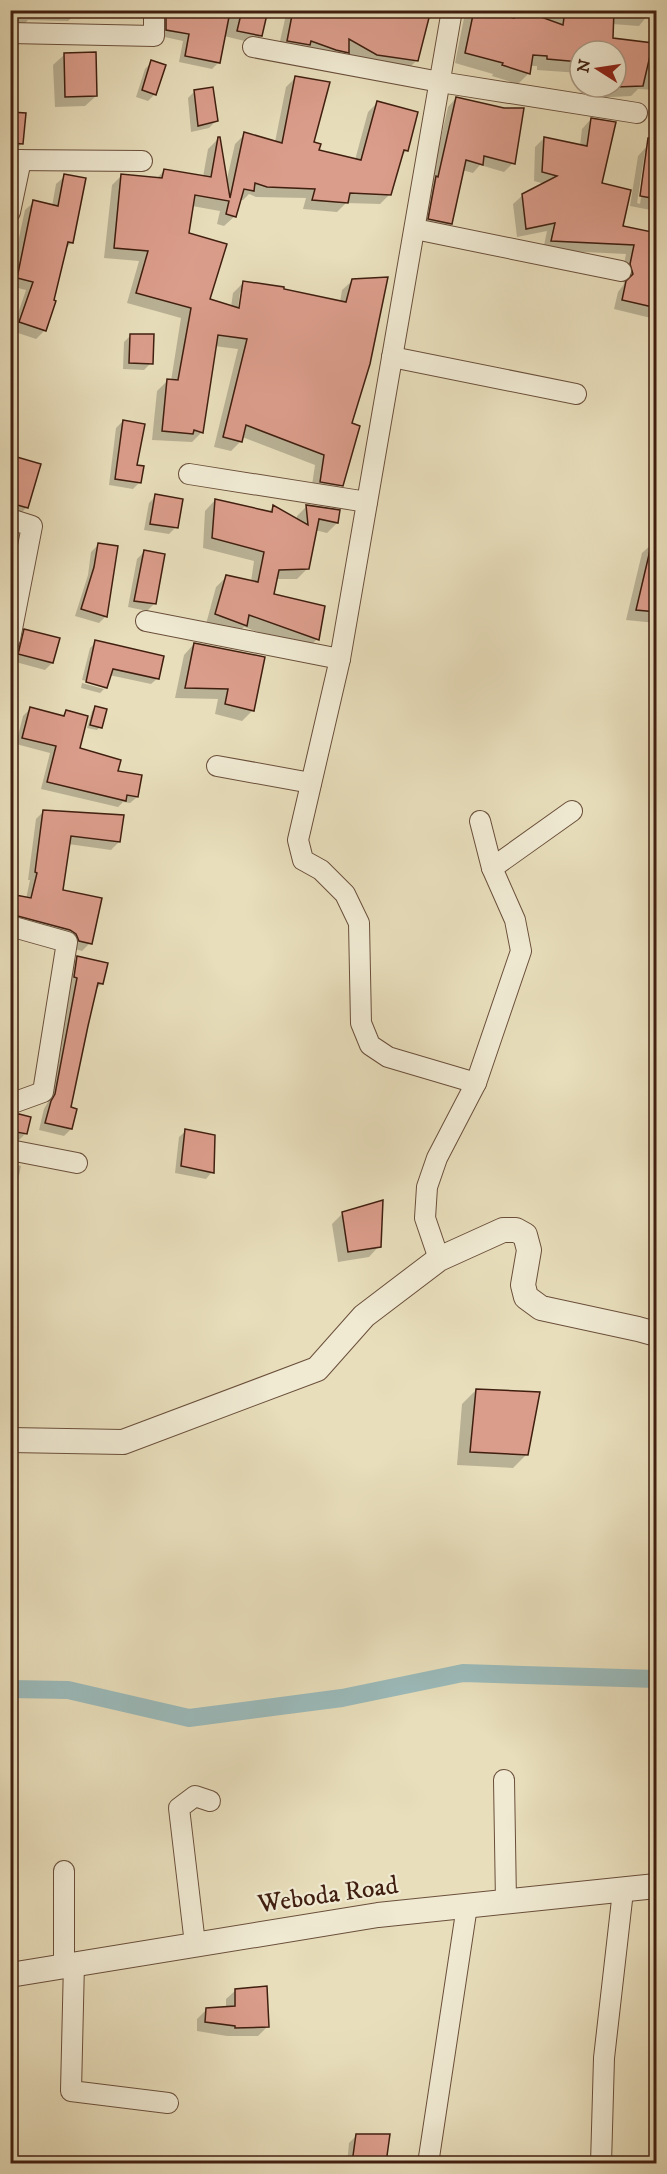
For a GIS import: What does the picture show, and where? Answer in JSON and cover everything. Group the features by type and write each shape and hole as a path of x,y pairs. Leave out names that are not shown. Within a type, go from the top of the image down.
{"street":[{"path":"10,33 154,36 154,10"},
{"path":"452,10 340,659 298,840 303,860 321,870 345,894 359,923 361,1023 370,1045 388,1057 476,1083"},
{"path":"253,47 440,82 638,113"},
{"path":"10,212 16,160 142,161"},
{"path":"415,229 621,271"},
{"path":"393,357 576,394"},
{"path":"189,474 367,502"},
{"path":"10,519 32,526 10,639"},
{"path":"146,621 340,659"},
{"path":"217,766 311,783"},
{"path":"492,868 572,811"},
{"path":"439,1259 425,1218 427,1187 437,1158 476,1083 520,951 515,920 492,868 480,821"},
{"path":"10,926 67,942 42,1092 10,1104"},
{"path":"10,1150 77,1163"},
{"path":"10,1440 123,1442 317,1369 364,1316 439,1259 503,1230 516,1230 525,1235 529,1250 523,1285 526,1297 541,1308 657,1334"},
{"path":"504,1780 506,1902"},
{"path":"195,1944 179,1808 195,1796 210,1801"},
{"path":"64,1871 69,1964 71,2091 168,2103"},
{"name":"Weboda Road","path":"10,1975 378,1915 657,1886"},
{"path":"601,2163 604,2058 622,1891"},
{"path":"428,2163 467,1906"}],"building":[{"path":"166,10 204,10 229,17 220,63 185,56 189,34 166,30"},
{"path":"242,10 268,10 262,36 237,31"},
{"path":"293,10 431,10 418,61 377,55 349,39 349,53 311,41 310,45 287,41"},
{"path":"474,10 484,10 514,18 516,10 522,10 563,25 565,10 614,10 613,38 621,39 568,39 568,61 533,55 530,74 502,65 503,63 465,53"},
{"path":"628,40 653,43 643,86 628,87"},
{"path":"96,52 97,96 65,97 64,53"},
{"path":"151,60 166,65 156,95 142,90"},
{"path":"295,76 330,82 314,142 321,144 319,150 361,160 377,101 418,112 408,151 404,150 391,195 350,193 348,203 312,200 315,189 267,187 255,183 254,191 244,189 236,217 226,214 229,201 195,195 189,233 227,244 210,299 239,308 243,281 284,287 284,289 346,302 352,279 388,277 370,364 352,423 360,426 343,486 320,482 324,455 246,425 242,442 223,437 247,339 218,335 203,433 194,430 193,434 162,431 167,379 178,380 191,308 136,293 148,251 114,248 121,174 162,178 164,169 211,177 218,137 220,137 230,198 244,132 282,143"},
{"path":"213,87 218,121 198,126 194,90"},
{"path":"456,97 504,108 524,108 515,164 484,156 483,165 466,160 452,224 428,219 436,176 438,177"},
{"path":"10,112 26,113 23,144 10,143"},
{"path":"591,118 616,122 602,183 631,190 623,226 657,233 657,308 622,300 626,281 633,274 630,264 634,245 551,241 555,223 526,229 522,194 557,176 542,172 544,137 587,146"},
{"path":"648,138 657,139 657,199 640,196"},
{"path":"64,174 86,178 73,243 68,242 54,300 56,301 46,331 19,322 33,282 17,278 33,200 58,206"},
{"path":"130,334 154,334 153,364 129,363"},
{"path":"123,420 145,424 137,465 144,466 141,483 115,479"},
{"path":"10,455 41,464 28,508 10,503"},
{"path":"155,494 183,499 178,528 150,524"},
{"path":"215,499 272,512 273,505 308,525 306,505 340,510 338,523 319,519 309,569 279,570 274,594 325,606 319,640 249,615 247,626 215,614 226,575 258,582 264,552 212,538"},
{"path":"98,543 118,546 107,617 81,609 94,567"},
{"path":"651,546 657,546 657,612 636,610"},
{"path":"144,550 165,554 156,604 134,601"},
{"path":"24,629 60,638 53,663 18,654"},
{"path":"95,640 164,656 159,679 113,669 107,688 86,682"},
{"path":"194,643 265,657 254,711 225,704 228,689 185,688"},
{"path":"95,706 107,709 102,728 90,725"},
{"path":"30,707 64,716 66,710 88,716 80,748 121,760 118,771 142,775 138,797 127,795 126,801 47,782 56,746 22,738"},
{"path":"43,810 124,815 120,842 71,836 63,890 102,898 92,944 79,941 76,934 70,930 10,914 10,894 31,898 37,873 35,872"},
{"path":"77,956 108,963 103,984 98,983 88,1026 71,1107 77,1109 72,1129 45,1123 55,1094 77,978 74,977"},
{"path":"19,1114 31,1117 27,1134 10,1131 12,1116"},
{"path":"185,1129 215,1135 214,1173 181,1166"},
{"path":"383,1200 381,1247 348,1252 342,1212"},
{"path":"476,1389 540,1392 528,1455 470,1452"},
{"path":"267,1986 269,2027 235,2028 235,2026 205,2022 206,2008 235,2006 235,1989"},
{"path":"356,2134 390,2134 386,2163 352,2163"}],"waterway":[{"path":"10,1689 68,1690 189,1718 342,1698 463,1673 656,1679"}]}
